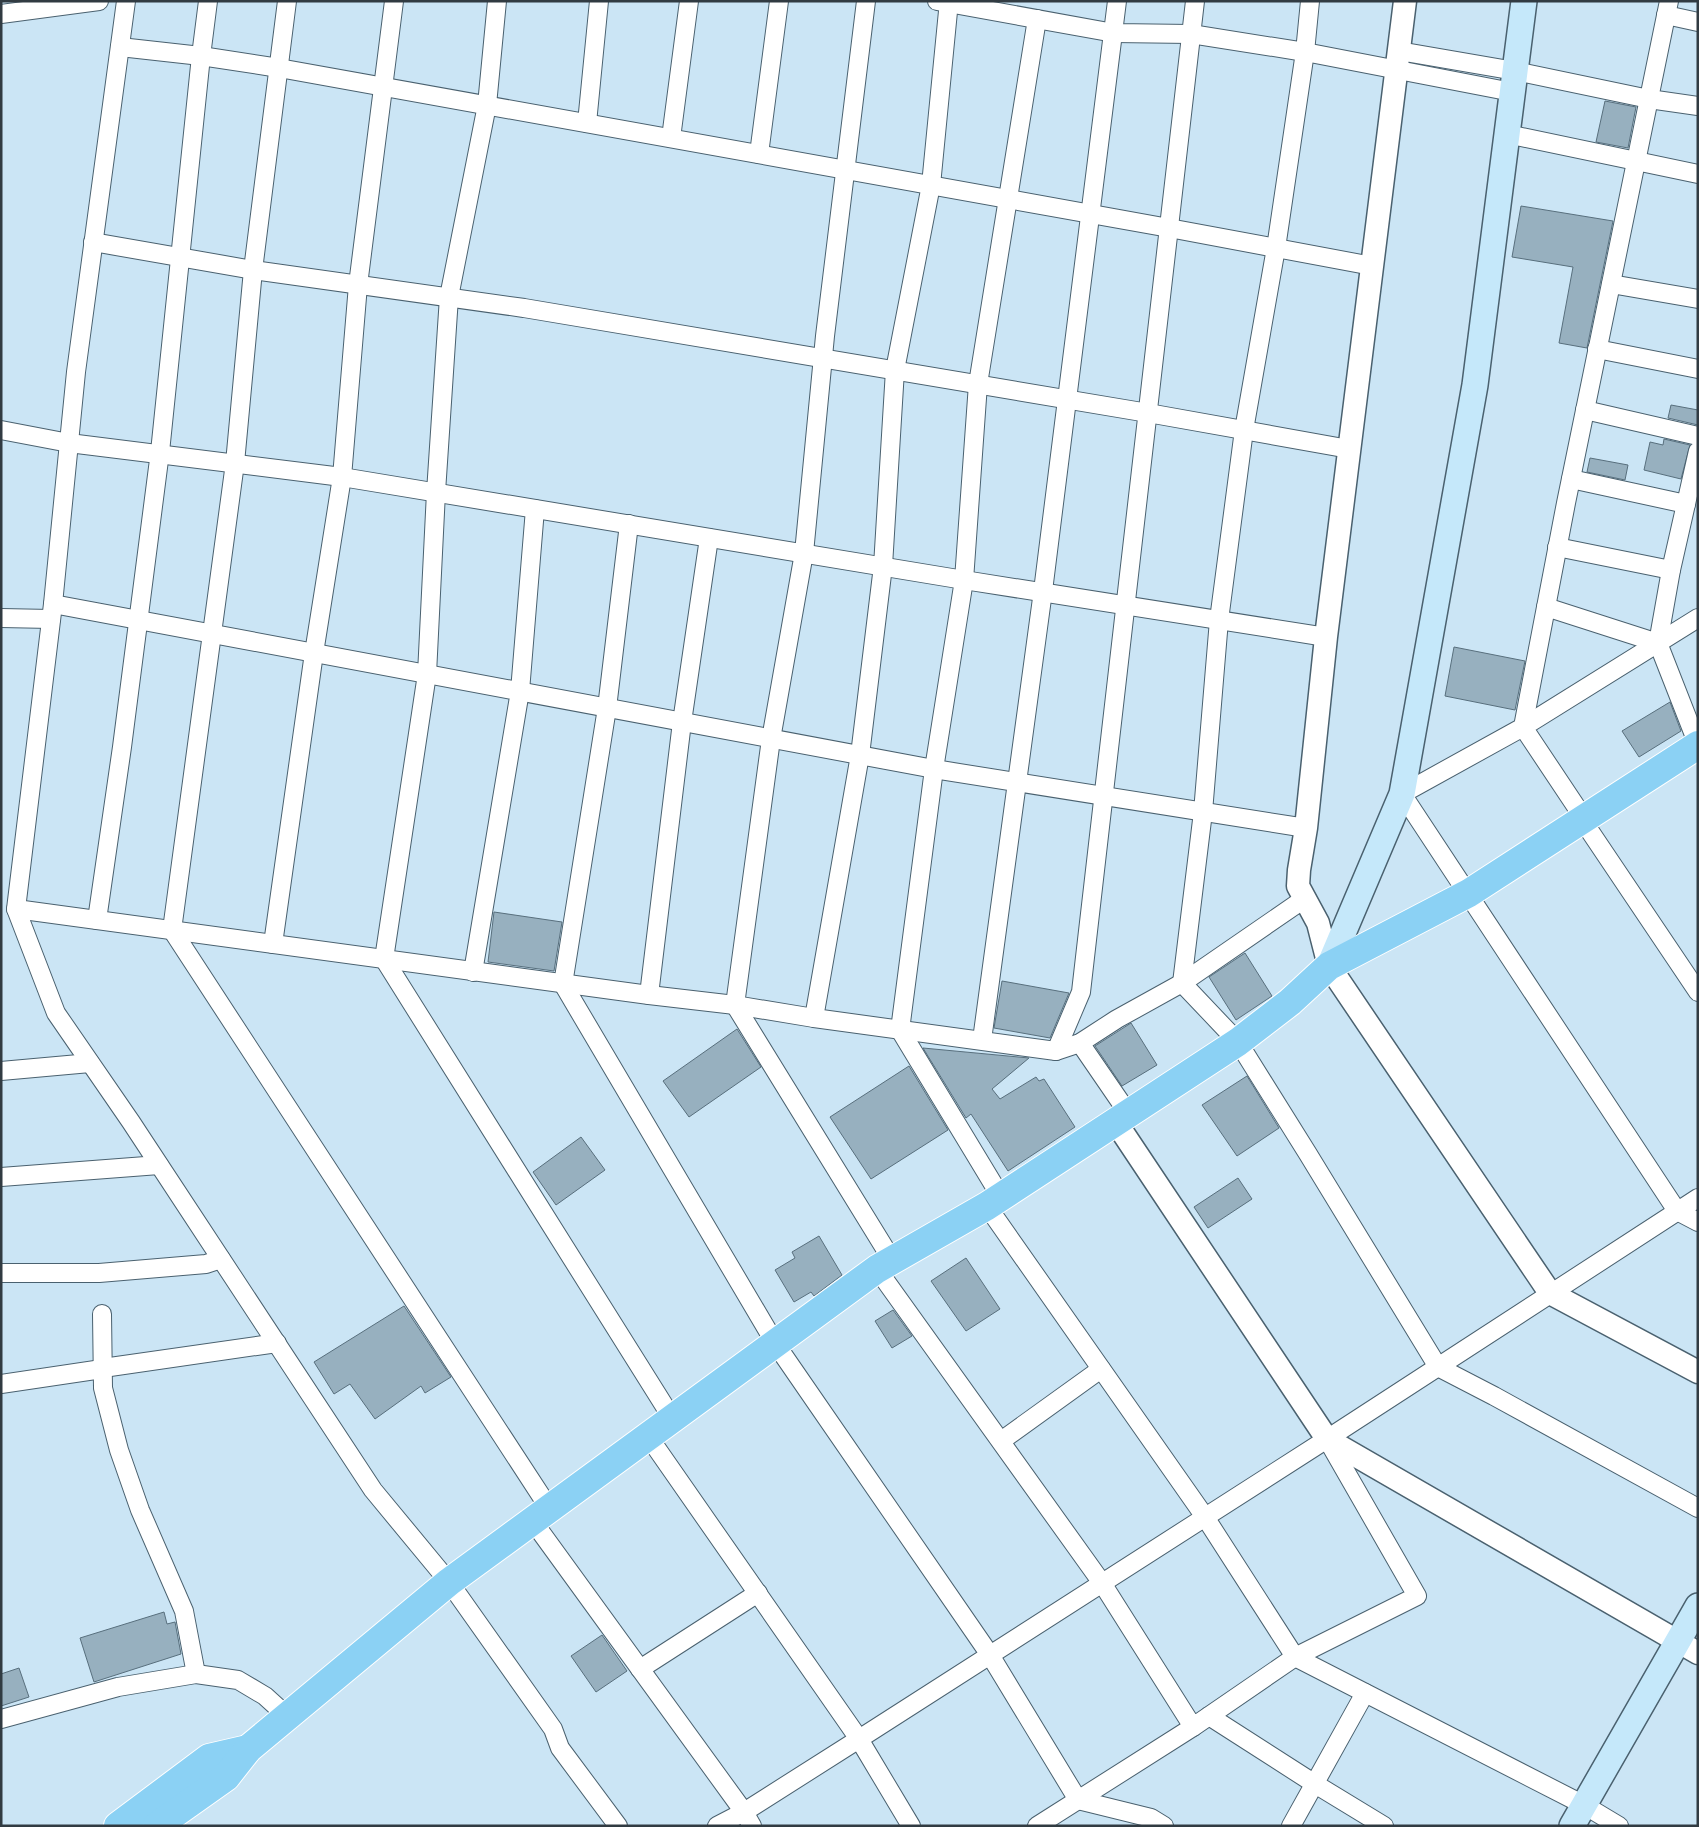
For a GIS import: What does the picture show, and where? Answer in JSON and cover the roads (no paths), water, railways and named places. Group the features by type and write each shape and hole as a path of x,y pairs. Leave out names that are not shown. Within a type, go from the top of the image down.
{"main road":[{"path":"1329,966 1402,794 1475,385 1524,1"},
{"path":"157,1826 226,1777 248,1749 449,1582 884,1265 994,1201 1238,1042 1290,1002 1329,966 1469,893 1698,745"},
{"path":"1578,1816 1688,1647 1698,1606"},
{"path":"118,1826 209,1758 248,1749"}],"street":[{"path":"1,14 99,1"},
{"path":"126,1 76,372 52,612 16,909 56,1013 159,1165 373,1490 449,1582 553,1729 560,1748 618,1826"},
{"path":"97,920 160,454 208,1"},
{"path":"287,1 252,270 235,464 172,930 640,1669 748,1819"},
{"path":"273,944 314,653 342,477 358,284 394,1"},
{"path":"497,1 487,105 449,297 436,492 427,674 384,959 672,1418"},
{"path":"587,123 599,1"},
{"path":"672,138 688,1"},
{"path":"759,154 779,1"},
{"path":"866,1 823,358 804,553 771,739 735,1005 884,1265 1001,1441 1102,1583 1193,1727"},
{"path":"982,1040 1043,592 1117,1"},
{"path":"1056,1051 1081,992 1195,1"},
{"path":"1182,983 1203,812 1219,620 1244,430 1276,248 1305,52 1310,1"},
{"path":"1405,1 1326,636 1298,886 1318,923 1329,966 1550,1294 1698,1372"},
{"path":"814,1018 860,755 883,566 894,370 931,184 945,2 1114,33 1192,34 1305,52 1398,61 1514,82 1698,106"},
{"path":"1697,990 1579,815 1577,808 1523,727 1557,547 1667,8 1698,22"},
{"path":"1037,19 978,384 964,580 934,769 900,1030 994,1201 1101,1369 1204,1517 1295,1657 1365,1693 1578,1816 1619,1826"},
{"path":"120,46 201,56 384,86 1008,198 1372,266"},
{"path":"1507,134 1698,174"},
{"path":"93,242 252,270 524,308 1068,399 1349,449"},
{"path":"1611,284 1698,299"},
{"path":"1597,349 1698,369"},
{"path":"1585,410 1698,436"},
{"path":"1,430 69,443 342,477 964,580 1326,636"},
{"path":"1698,451 1671,570 1658,643 1698,745"},
{"path":"1571,479 1686,504"},
{"path":"474,972 520,691 535,509"},
{"path":"628,524 607,708 563,984 775,1343 990,1655 1078,1800 1151,1818 1164,1826"},
{"path":"649,995 682,722 709,538"},
{"path":"1557,547 1671,570"},
{"path":"1546,607 1658,643"},
{"path":"1,618 52,612 138,620 934,769 1306,828"},
{"path":"1698,618 1523,727 1402,794 1677,1211 1698,1222"},
{"path":"16,909 563,984 735,1005 814,1018 1056,1051 1080,1042 1182,983 1304,899"},
{"path":"1182,983 1238,1042 1438,1367 1502,1400 1698,1508"},
{"path":"1037,1826 1193,1727 1295,1657 1417,1596 1327,1439 1122,1117 1080,1042"},
{"path":"1,1071 90,1063"},
{"path":"1,1177 159,1165"},
{"path":"717,1826 748,1819 859,1739 1698,1198"},
{"path":"1,1273 99,1273 206,1264 221,1259"},
{"path":"102,1314 103,1388 119,1450 140,1510 184,1611 196,1674"},
{"path":"1,1384 277,1344"},
{"path":"1001,1441 1101,1369"},
{"path":"648,1436 859,1739 911,1826"},
{"path":"1327,1439 1688,1647"},
{"path":"640,1669 758,1593"},
{"path":"1,1719 118,1687 196,1674 238,1680 265,1696 287,1716"},
{"path":"1291,1826 1365,1693"},
{"path":"1209,1716 1384,1826"}]}
